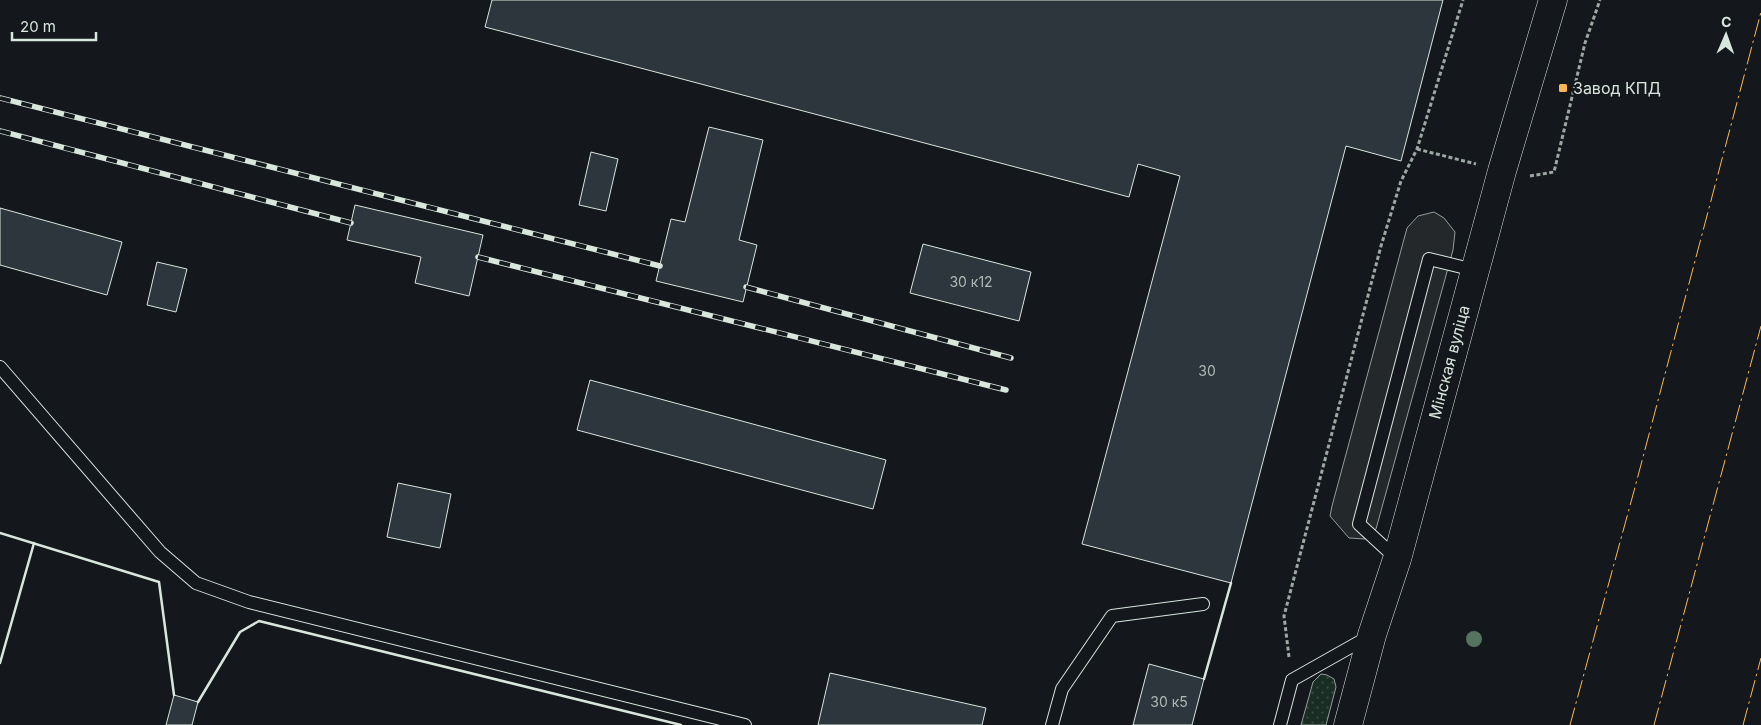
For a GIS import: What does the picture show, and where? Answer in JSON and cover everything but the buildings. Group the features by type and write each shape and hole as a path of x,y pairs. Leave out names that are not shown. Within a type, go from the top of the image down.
{"main road":[{"name":"Мінская вуліца","path":"1348,725 1372,635 1397,559 1474,270 1553,0"}],"lane":[{"path":"1397,559 1359,524 1426,268 1429,258 1474,270"},
{"path":"0,367 160,552 196,583 249,602 745,725"},
{"path":"1052,725 1062,689 1112,616 1203,604"},
{"path":"1280,725 1292,680 1372,635"}],"path":[{"path":"1292,680 1284,616 1381,246 1401,181 1417,149 1462,0"},
{"path":"1521,177 1554,172 1585,43 1600,0"},
{"path":"1417,149 1477,164"}],"green space":[{"path":"1321,674 1334,679 1336,687 1326,725 1301,725 1313,682"}],"shaded area":[{"path":"1434,212 1444,218 1455,232 1453,250 1376,529 1365,539 1349,538 1330,516 1332,506 1407,228 1418,216"}],"railway":[{"path":"0,98 660,266"},
{"path":"0,131 351,223"},
{"path":"478,257 1006,390"},
{"path":"746,287 1011,358"}],"wall":[{"path":"0,533 159,582 174,695"},
{"path":"0,663 34,543"},
{"path":"1204,679 1231,583"},
{"path":"198,702 240,632 259,621 681,725"}],"power":[{"path":"1570,725 1761,12"},
{"path":"1654,725 1761,326"},
{"path":"1743,725 1761,658"}],"place":[{"name":"Завод КПД","path":"1563,88"}]}
